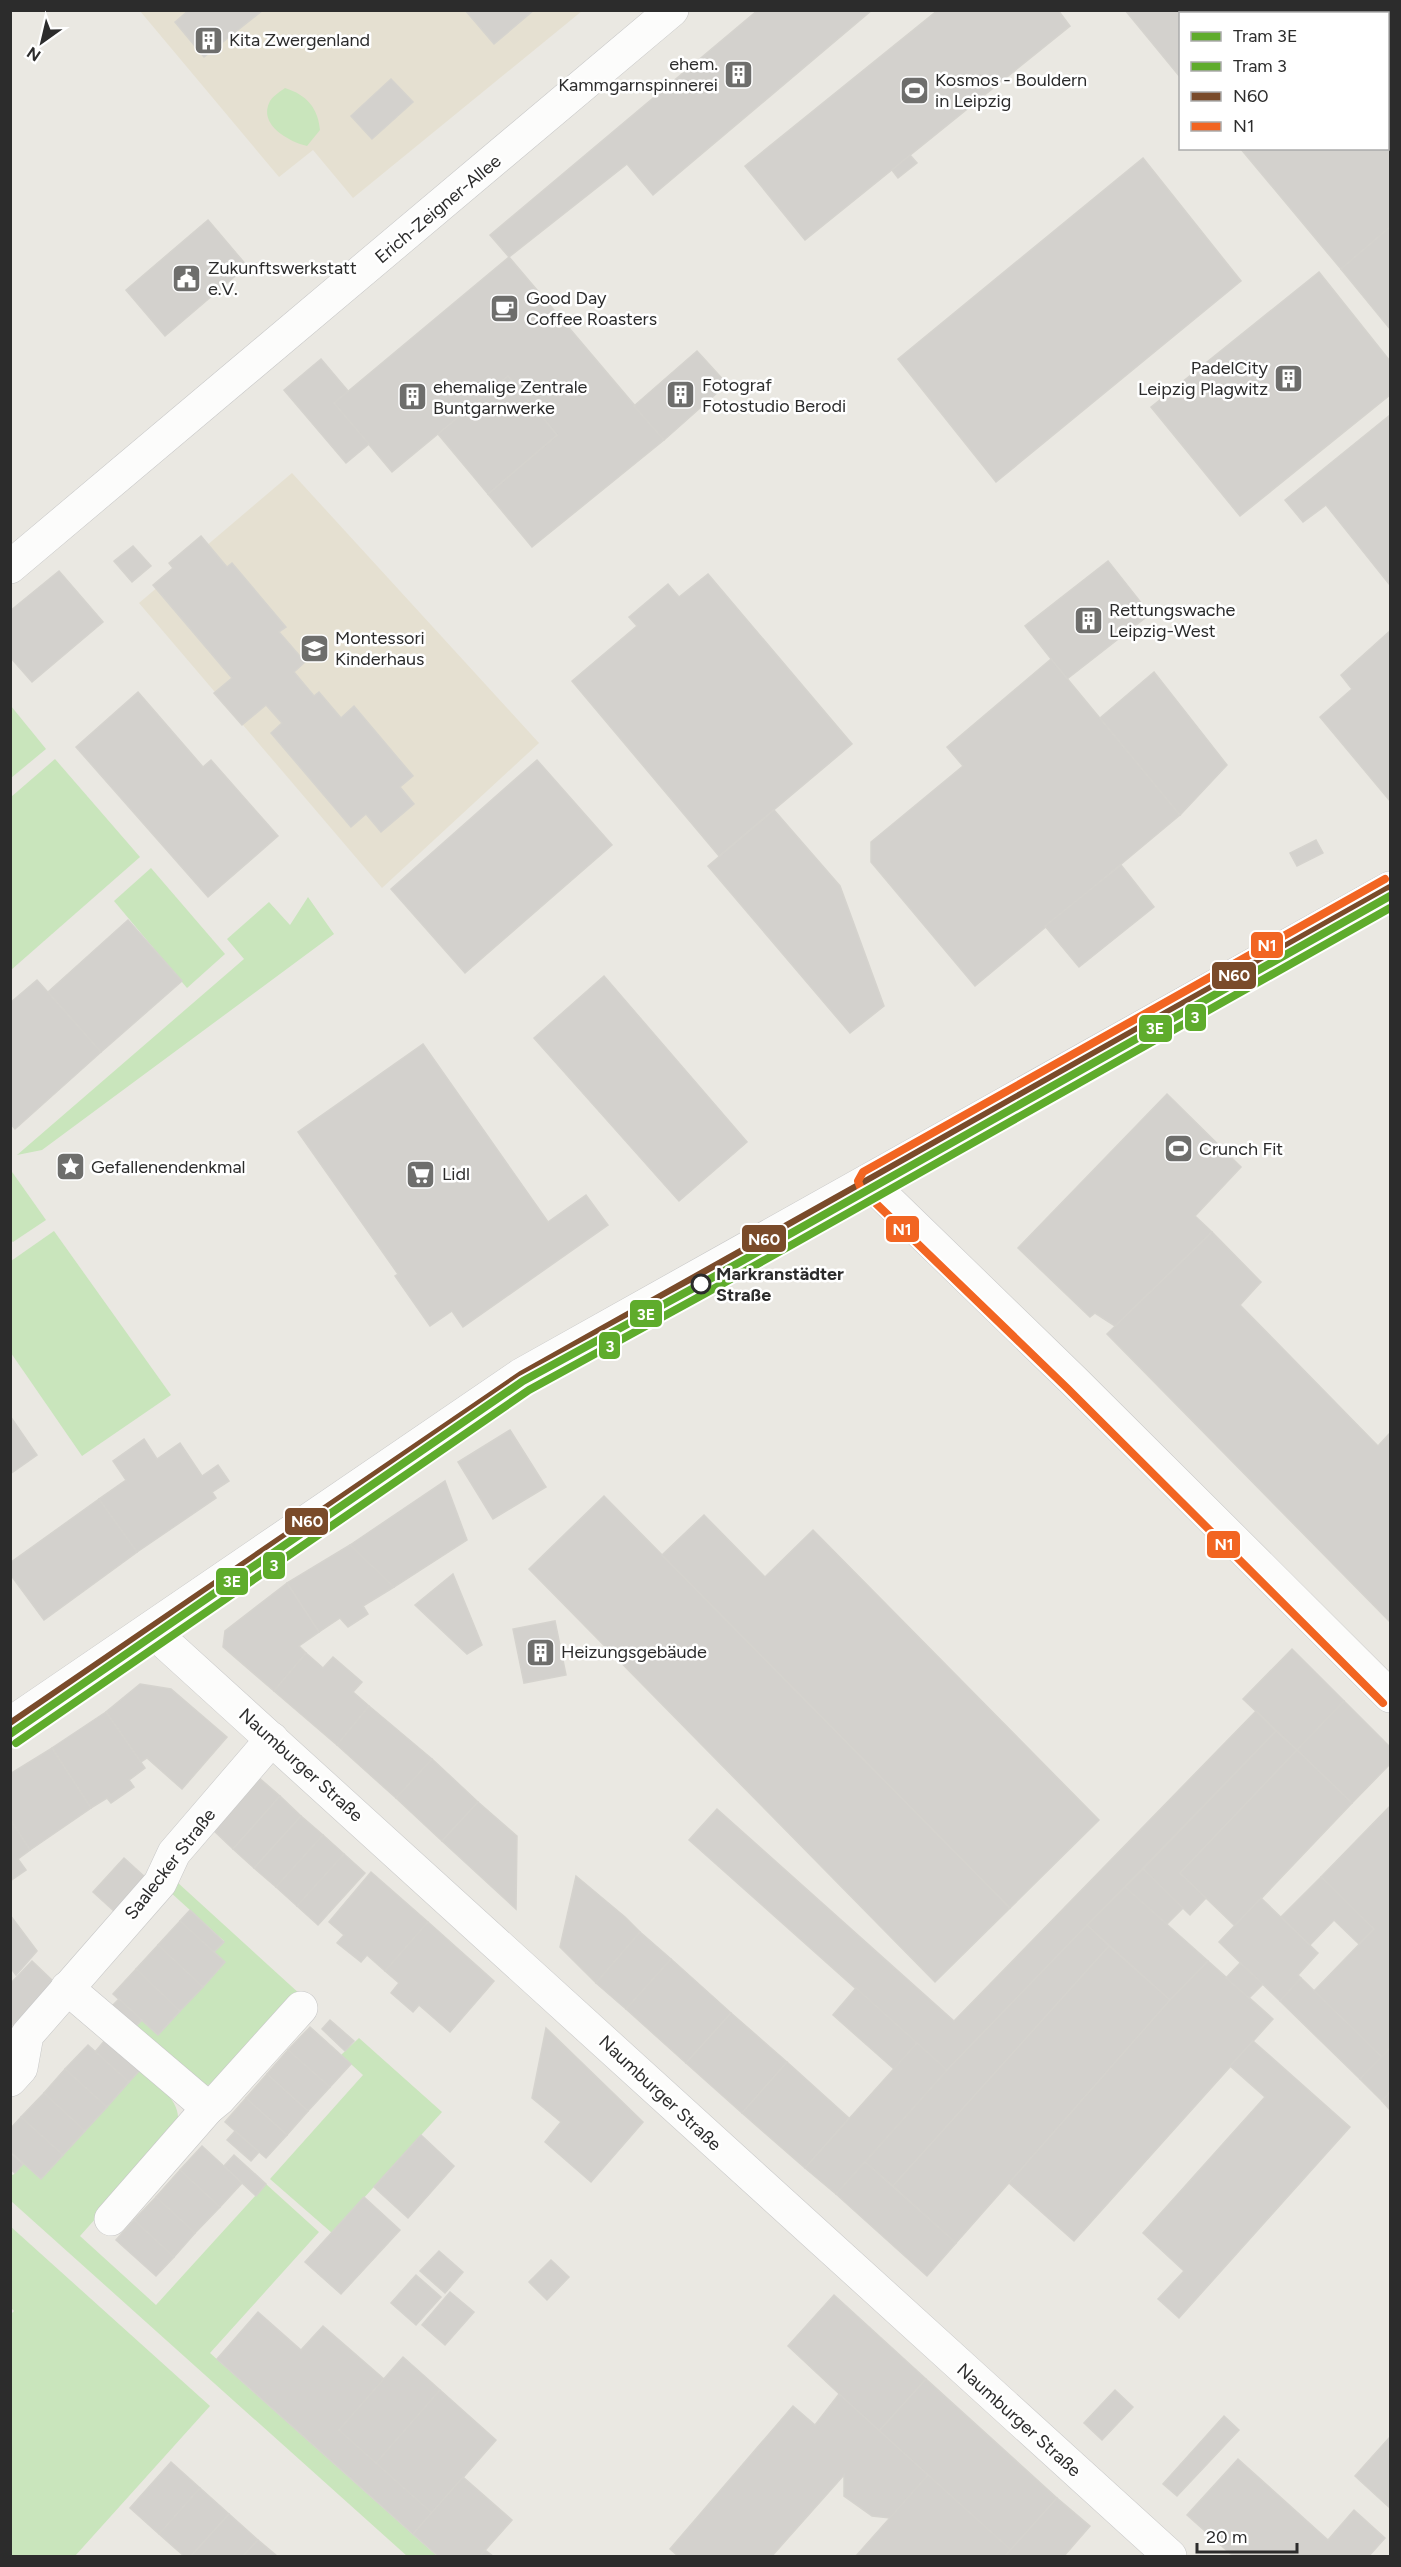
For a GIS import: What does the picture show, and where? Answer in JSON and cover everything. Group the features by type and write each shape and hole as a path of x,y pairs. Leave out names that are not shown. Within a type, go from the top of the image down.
{"street":[{"name":"Erich-Zeigner-Allee","path":"10,567 245,373 672,10"},
{"path":"10,1724 503,1386 1390,888"},
{"path":"868,1181 1074,1381 1390,1696"},
{"name":"Naumburger Straße","path":"150,1629 837,2256 1170,2556"},
{"name":"Saalecker Straße","path":"10,2080 21,2068 27,2035 160,1882 174,1853 272,1739"},
{"path":"67,1988 208,2108"},
{"path":"111,2219 208,2108 219,2099 301,2008"}],"shaded area":[{"path":"140,11 582,11 353,198 313,150 279,177"},
{"name":"Montessori Kinderhaus","path":"292,473 539,743 382,888 139,603"}],"green space":[{"path":"285,88 299,94 310,103 317,115 320,130 307,146 292,141 277,131 268,118 267,110 270,101"},
{"path":"11,706 46,749 11,778 10,776"},
{"path":"55,759 140,857 11,970 11,797"},
{"path":"151,868 225,954 187,988 114,901"},
{"path":"308,897 334,934 42,1150 17,1155 244,959 227,939 269,902 290,925"},
{"path":"10,1169 46,1220 13,1242 10,1240"},
{"path":"54,1231 171,1395 82,1456 11,1353 11,1261"},
{"path":"177,1882 301,1995 216,2084 206,2085 133,2029 142,2020 158,2035 225,1962 214,1952 224,1941 169,1891"},
{"path":"359,2038 442,2112 332,2233 270,2179 363,2075 341,2055"},
{"path":"140,2070 169,2096 174,2104 178,2121 175,2130 80,2236 156,2305 266,2184 319,2232 210,2353 437,2556 407,2556 11,2201 11,2174 13,2175 24,2163 41,2179"},
{"path":"10,2226 210,2406 75,2556 11,2556 10,2315 14,2311 10,2307"}],"building":[{"name":"Kita Zwergenland","path":"189,10 263,10 204,57 175,22"},
{"path":"465,10 534,10 494,44"},
{"name":"ehem. Kammgarnspinnerei","path":"758,10 872,10 653,195 627,164 509,257 490,235"},
{"name":"Kosmos - Bouldern in Leipzig","path":"938,10 1058,10 1070,26 805,240 745,166"},
{"path":"1125,10 1287,10 1288,12 1179,12 1179,76"},
{"path":"1287,10 1381,10 1382,12 1288,12"},
{"path":"1389,20 1390,22 1390,135 1389,133"},
{"path":"391,79 413,102 372,139 351,116"},
{"path":"1389,133 1390,227 1341,269 1242,150 1389,150"},
{"path":"910,155 917,163 898,178 892,170"},
{"path":"1143,158 1241,281 996,482 898,359"},
{"name":"Zukunftswerkstatt e.V.","path":"208,220 247,266 165,336 126,290"},
{"path":"1390,227 1390,329 1341,269"},
{"name":"ehemalige Zentrale Buntgarnwerke","path":"509,257 664,440 532,547 488,494 557,435 508,376 392,472 334,403"},
{"name":"PadelCity Leipzig Plagwitz","path":"1319,272 1390,361 1390,395 1240,516 1151,407"},
{"name":"Fotograf Fotostudio Berodi","path":"697,351 727,384 664,440 634,406"},
{"path":"321,359 348,391 334,403 369,444 346,463 284,390"},
{"path":"508,376 557,435 488,494 438,434"},
{"path":"1390,415 1390,585 1326,505 1303,522 1285,500"},
{"name":"Montessori Kinderhaus","path":"201,536 227,567 232,563 286,627 279,632 305,662 294,672 314,696 319,692 341,718 354,706 413,776 400,787 414,804 381,832 366,814 351,827 271,733 282,723 266,705 242,725 214,693 232,678 153,585 173,568 169,563"},
{"path":"133,546 151,566 132,582 114,561"},
{"name":"Rettungswache Leipzig-West","path":"1108,561 1150,614 1067,679 1025,626"},
{"path":"59,571 103,622 32,682 10,657 10,611"},
{"path":"708,574 852,744 719,856 572,681 637,626 629,617 668,584 679,597"},
{"path":"1390,631 1390,801 1320,717 1352,689 1341,675"},
{"path":"1051,659 1180,815 975,986 871,862 871,842 963,766 947,747"},
{"path":"1154,672 1227,765 1180,815 1100,718"},
{"path":"138,692 203,767 211,760 278,836 208,897 76,747"},
{"path":"537,760 612,845 465,973 391,889"},
{"path":"774,810 840,886 884,1006 850,1033 708,866"},
{"path":"1316,840 1323,853 1297,866 1290,853"},
{"path":"1121,865 1154,907 1079,967 1045,926"},
{"path":"128,920 182,981 101,1052 48,992"},
{"path":"604,976 747,1142 679,1201 534,1038"},
{"path":"37,980 101,1052 15,1129 10,1123 10,1003"},
{"name":"Lidl","path":"423,1044 548,1222 586,1195 608,1225 463,1327 452,1311 430,1326 395,1276 398,1274 298,1132"},
{"path":"1167,1094 1241,1167 1195,1216 1212,1232 1115,1326 1095,1313 1090,1317 1018,1248"},
{"path":"1212,1232 1261,1282 1240,1305 1378,1446 1390,1433 1390,1622 1107,1334"},
{"path":"10,1416 37,1455 10,1474"},
{"path":"510,1430 546,1487 493,1519 458,1462"},
{"path":"144,1439 157,1459 180,1443 202,1476 218,1465 229,1481 212,1492 216,1498 137,1552 99,1499 126,1480 113,1461"},
{"path":"445,1481 467,1540 394,1587 350,1545"},
{"path":"604,1496 1010,1908 935,1982 529,1569"},
{"path":"99,1499 137,1552 44,1620 10,1574 10,1563"},
{"path":"704,1515 765,1577 813,1530 1099,1820 1010,1908 662,1555"},
{"path":"350,1545 394,1587 363,1606 368,1614 348,1627 340,1618 319,1632 287,1583"},
{"path":"453,1574 482,1645 467,1654 415,1605"},
{"path":"287,1583 319,1632 299,1646 306,1653 274,1691 223,1647 225,1631"},
{"name":"Heizungsgebäude","path":"555,1621 566,1675 524,1683 513,1629"},
{"path":"1292,1649 1344,1701 1297,1750 1243,1699"},
{"path":"306,1653 323,1668 333,1657 362,1682 353,1692 369,1706 337,1745 274,1691"},
{"path":"140,1684 171,1689 227,1737 182,1789 147,1758 141,1762 106,1712"},
{"path":"1344,1701 1390,1747 1390,1764 1352,1803 1297,1750"},
{"path":"369,1706 432,1759 396,1798 337,1745"},
{"path":"1256,1711 1276,1731 947,2070 689,1840 717,1809 954,2021"},
{"path":"106,1712 145,1768 129,1780 134,1787 111,1803 107,1798 91,1808 52,1748"},
{"path":"1276,1731 1297,1750 1180,1873 1206,1898 1190,1915 1143,1869"},
{"path":"52,1748 91,1808 30,1850 10,1819 10,1774"},
{"path":"1297,1750 1352,1803 1235,1926 1180,1873"},
{"path":"432,1759 478,1802 442,1841 396,1798"},
{"path":"258,1777 280,1796 233,1849 212,1829"},
{"path":"280,1796 301,1816 254,1868 233,1849"},
{"path":"478,1802 517,1836 516,1909 442,1841"},
{"path":"1390,1806 1390,2048 1382,2057 1314,1991 1374,1929 1321,1877"},
{"path":"301,1816 323,1835 276,1887 254,1868"},
{"path":"10,1819 30,1850 18,1859 26,1870 10,1881"},
{"path":"323,1835 344,1854 297,1906 276,1887"},
{"path":"344,1854 365,1873 318,1925 297,1906"},
{"path":"124,1858 146,1878 115,1912 93,1892"},
{"path":"1143,1869 1183,1908 1167,1924 1125,1887"},
{"path":"371,1872 428,1922 385,1971 367,1955 361,1962 337,1943 344,1935 329,1922"},
{"path":"576,1876 640,1932 596,1983 560,1947"},
{"path":"1321,1877 1374,1929 1359,1944 1334,1920 1310,1945 1281,1917"},
{"path":"1125,1887 1208,1961 1170,2000 1087,1925"},
{"path":"1261,1898 1318,1953 1298,1975 1301,1978 1280,2001 1219,1942"},
{"path":"190,1910 224,1942 214,1952 180,1921"},
{"path":"10,1915 37,1951 16,1975 10,1967"},
{"path":"180,1921 225,1962 203,1987 158,1945"},
{"path":"428,1922 494,1981 450,2032 419,2005 413,2012 391,1993 399,1983 385,1971"},
{"path":"1087,1925 1109,1946 893,2186 865,2162 947,2070"},
{"path":"640,1932 671,1959 626,2009 596,1983"},
{"path":"158,1945 203,1987 180,2011 136,1969"},
{"path":"1109,1946 1170,2000 956,2243 893,2186"},
{"path":"671,1959 731,2013 686,2063 626,2009"},
{"path":"32,1961 54,1982 13,2025 10,2022 10,1984"},
{"path":"1208,1961 1273,2019 1074,2241 1009,2183 1170,2000"},
{"path":"1240,1963 1263,1984 1249,1998 1226,1978"},
{"path":"136,1969 180,2011 158,2035 113,1994"},
{"path":"1301,1978 1382,2057 1360,2079 1280,2001"},
{"path":"856,1988 917,2043 894,2069 833,2015"},
{"path":"119,1999 142,2020 133,2029 110,2008"},
{"path":"731,2013 787,2062 742,2113 686,2063"},
{"path":"330,2020 354,2041 345,2051 322,2029"},
{"path":"310,2027 351,2064 330,2087 288,2050"},
{"path":"546,2028 643,2122 591,2182 545,2142 561,2122 532,2098"},
{"path":"106,2039 140,2070 129,2082 95,2052"},
{"path":"1253,2041 1350,2127 1179,2318 1158,2299 1184,2271 1143,2233 1265,2097 1230,2066"},
{"path":"917,2043 947,2070 836,2194 805,2168"},
{"path":"88,2045 129,2082 107,2107 65,2069"},
{"path":"1390,2048 1390,2092 1382,2101 1360,2079"},
{"path":"288,2050 330,2087 308,2111 267,2074"},
{"path":"787,2062 849,2118 805,2168 742,2113"},
{"path":"65,2069 107,2107 85,2131 44,2093"},
{"path":"267,2074 308,2111 287,2135 246,2098"},
{"path":"1390,2092 1390,2110 1382,2101"},
{"path":"44,2093 85,2131 63,2155 21,2117"},
{"path":"246,2098 287,2135 266,2158 225,2122"},
{"path":"21,2117 63,2155 41,2179 10,2151 10,2129"},
{"path":"235,2131 259,2152 251,2161 227,2140"},
{"path":"421,2135 454,2166 408,2218 374,2187"},
{"path":"202,2146 242,2183 220,2207 180,2170"},
{"path":"10,2153 23,2164 15,2173 10,2169"},
{"path":"234,2155 266,2184 256,2196 224,2166"},
{"path":"865,2162 956,2243 927,2276 836,2194"},
{"path":"180,2170 220,2207 195,2233 156,2197"},
{"path":"156,2197 195,2233 174,2257 134,2220"},
{"path":"364,2197 400,2230 341,2294 305,2262"},
{"path":"134,2220 174,2257 156,2276 116,2240"},
{"path":"439,2251 463,2272 445,2293 420,2271"},
{"path":"551,2260 569,2277 547,2300 529,2282"},
{"path":"416,2275 441,2297 416,2325 391,2303"},
{"path":"450,2292 474,2312 445,2345 422,2325"},
{"path":"834,2295 926,2379 879,2431 788,2346"},
{"path":"258,2312 301,2350 323,2326 384,2379 339,2430 432,2513 413,2534 217,2359"},
{"path":"403,2357 440,2390 376,2463 339,2430"},
{"path":"926,2379 1057,2498 1011,2550 879,2431"},
{"path":"440,2390 496,2440 432,2513 376,2463"},
{"path":"1115,2390 1133,2407 1102,2440 1084,2423"},
{"path":"839,2394 928,2475 890,2518 872,2516 844,2496 844,2475 772,2556 678,2556 670,2549 793,2406 815,2425"},
{"path":"1224,2416 1239,2430 1177,2496 1163,2484"},
{"path":"1390,2437 1390,2508 1355,2476"},
{"path":"1238,2459 1328,2540 1354,2510 1385,2538 1369,2556 1233,2556 1187,2515"},
{"path":"171,2462 200,2488 159,2534 130,2508"},
{"path":"928,2475 1011,2550 1005,2556 856,2556"},
{"path":"463,2477 512,2520 480,2556 438,2556 413,2534"},
{"path":"200,2488 229,2514 191,2556 184,2556 159,2534"},
{"path":"1057,2498 1090,2526 1064,2556 1005,2556"},
{"path":"229,2514 258,2540 243,2556 191,2556"},
{"path":"258,2540 277,2556 243,2556"},
{"path":"485,2550 493,2556 480,2556"}],"tram line":[{"name":"3E","path":"10,1734 523,1381 701,1284 1390,896"},
{"name":"3","path":"16,1743 529,1390 706,1293 1390,908"}],"transit line":[{"name":"N1","path":"1383,1703 1067,1388 861,1189 858,1181 863,1172 1385,879"},
{"name":"N60","path":"10,1724 521,1375 1390,888"}],"place":[{"name":"Kita Zwergenland","path":"208,40"},
{"name":"ehem. Kammgarnspinnerei","path":"739,74"},
{"name":"Kosmos - Bouldern in Leipzig","path":"914,90"},
{"name":"Zukunftswerkstatt e.V.","path":"187,278"},
{"name":"Good Day Coffee Roasters","path":"505,308"},
{"name":"PadelCity Leipzig Plagwitz","path":"1289,378"},
{"name":"Fotograf Fotostudio Berodi","path":"681,395"},
{"name":"ehemalige Zentrale Buntgarnwerke","path":"412,397"},
{"name":"Rettungswache Leipzig-West","path":"1088,620"},
{"name":"Montessori Kinderhaus","path":"314,648"},
{"name":"Crunch Fit","path":"1178,1149"},
{"name":"Gefallenendenkmal","path":"70,1167"},
{"name":"Lidl","path":"421,1174"},
{"name":"Markranstädter Straße","path":"701,1284"},
{"name":"Heizungsgebäude","path":"540,1652"}]}
